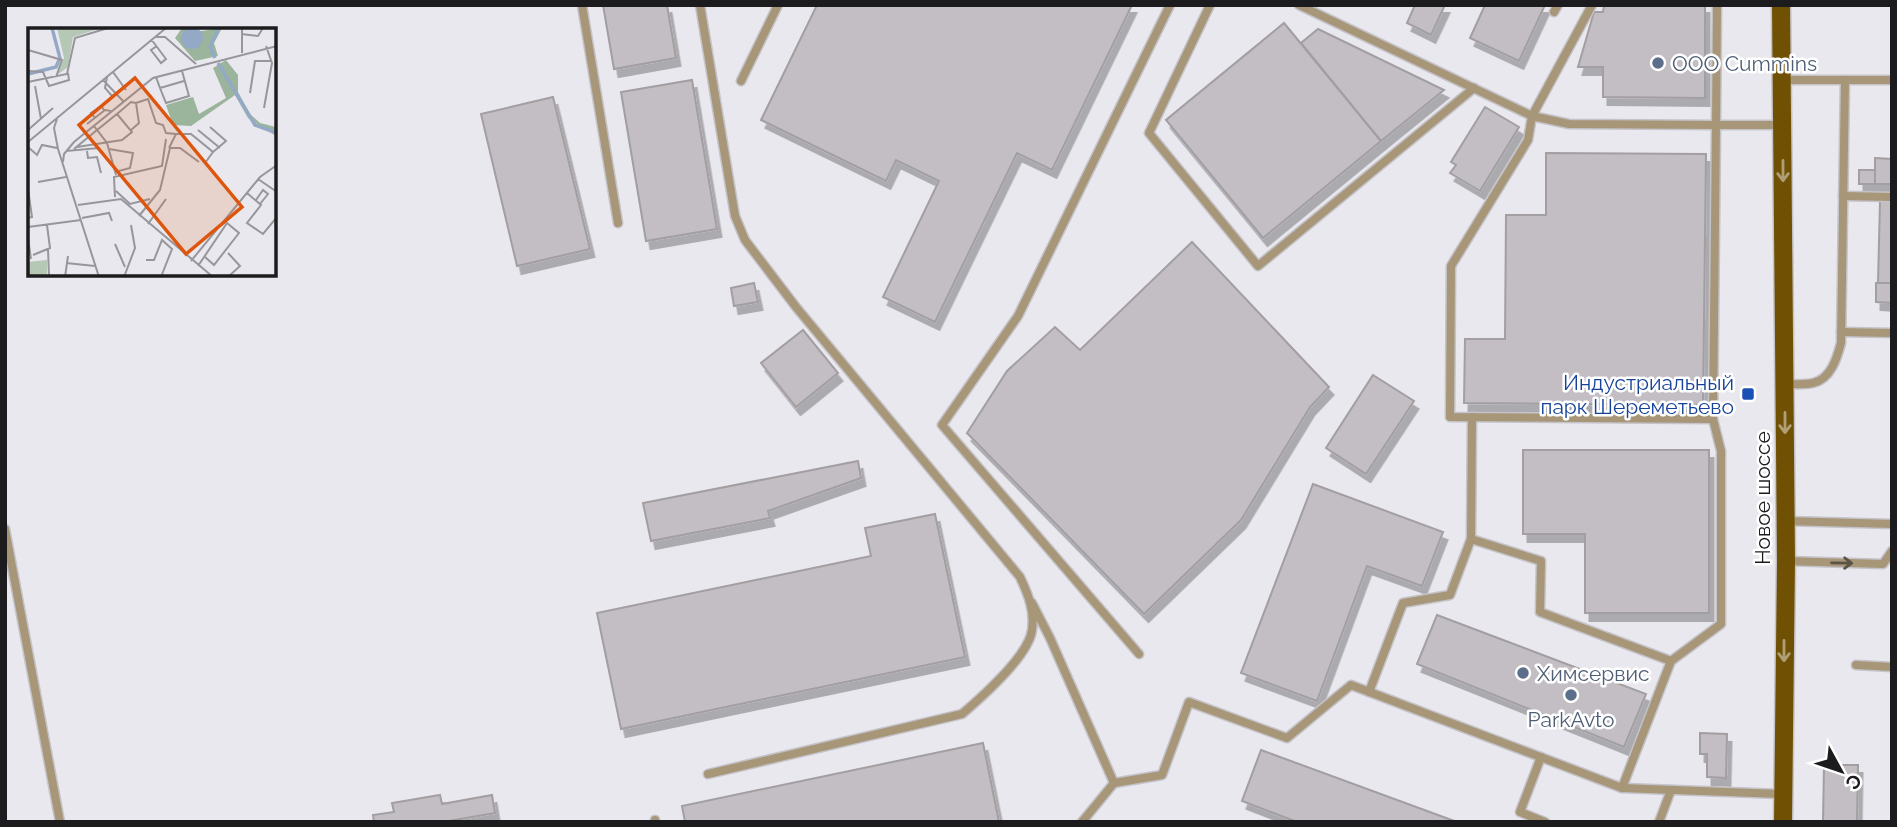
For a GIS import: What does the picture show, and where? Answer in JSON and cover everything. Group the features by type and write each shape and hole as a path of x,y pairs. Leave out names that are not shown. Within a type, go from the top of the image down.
{"main road":[{"name":"Новое шоссе","path":"1781,5 1786,561 1783,822"}],"lane":[{"path":"582,5 618,223"},
{"path":"699,5 734,216 745,240 796,307 1020,577 1114,783"},
{"path":"741,81 778,5"},
{"path":"1139,654 942,425 1018,316 1170,5"},
{"path":"1210,5 1149,133 1258,266 1474,89"},
{"path":"1299,5 1532,116 1569,124 1783,125"},
{"path":"1592,5 1532,116 1528,140 1451,265 1450,417 1713,419"},
{"path":"1622,788 1671,661 1721,624 1721,451 1713,419 1717,5"},
{"path":"1782,80 1892,80"},
{"path":"1785,384 1815,383 1828,374 1841,343 1845,80"},
{"path":"1843,196 1892,197"},
{"path":"1841,332 1892,333"},
{"path":"1370,692 1403,603 1450,595 1471,539 1472,418"},
{"path":"1785,521 1892,524"},
{"path":"5,529 60,822"},
{"path":"1471,539 1541,561 1540,612 1671,661"},
{"path":"1786,561 1883,564 1892,551"},
{"path":"708,774 962,714 990,690 1026,646 1032,631 1031,600"},
{"path":"1856,665 1892,667"},
{"path":"1082,822 1114,783 1162,775 1189,702 1287,738 1351,685 1622,788 1783,794"},
{"path":"1541,757 1520,813 1545,822"},
{"path":"1659,822 1671,790"}],"building":[{"path":"603,5 667,5 676,58 614,69"},
{"path":"817,5 1132,5 1052,170 1017,153 935,322 883,297 939,181 896,160 886,181 761,120"},
{"path":"1415,5 1445,5 1431,35 1407,23"},
{"path":"1485,5 1545,5 1519,61 1470,38"},
{"path":"1604,5 1705,5 1705,98 1603,97 1603,67 1578,67 1594,12 1603,12"},
{"path":"1284,23 1381,141 1263,238 1166,120"},
{"path":"1318,29 1444,90 1381,141 1301,43"},
{"path":"692,80 717,229 646,241 621,92"},
{"path":"553,97 590,249 517,266 481,114"},
{"path":"1485,107 1519,127 1480,191 1450,173 1456,165 1451,162"},
{"path":"1546,153 1706,154 1703,405 1464,403 1465,339 1505,339 1506,215 1546,215"},
{"path":"1875,158 1892,159 1892,184 1875,184"},
{"path":"1859,170 1875,170 1875,184 1859,184"},
{"path":"1880,201 1892,201 1892,283 1878,283"},
{"path":"1192,242 1329,387 1310,407 1241,520 1144,614 967,433 1007,371 1055,327 1080,350"},
{"path":"754,283 758,302 734,306 731,288"},
{"path":"1876,283 1892,283 1892,303 1876,302"},
{"path":"803,330 838,373 796,407 761,363"},
{"path":"1373,375 1414,401 1366,474 1326,448"},
{"path":"1523,450 1709,450 1709,613 1585,613 1585,534 1523,534"},
{"path":"858,461 861,478 768,511 770,518 651,541 643,503"},
{"path":"1313,484 1443,532 1422,586 1367,566 1317,701 1241,673"},
{"path":"935,514 965,657 621,729 597,613 871,556 865,528"},
{"path":"1437,615 1646,694 1624,747 1417,664"},
{"path":"1700,733 1727,734 1726,778 1707,777 1707,754 1700,754"},
{"path":"983,743 999,822 685,822 682,806"},
{"path":"1261,750 1457,822 1297,822 1242,801"},
{"path":"1824,765 1858,765 1857,822 1823,822"},
{"path":"440,795 442,804 492,795 495,813 443,822 374,822 373,815 394,812 392,803"}],"place":[{"name":"OOO Cummins","path":"1658,63"},
{"name":"Индустриальный парк Шереметьево","path":"1748,394"},
{"name":"Химсервис","path":"1523,673"},
{"name":"ParkAvto","path":"1571,695"}]}
